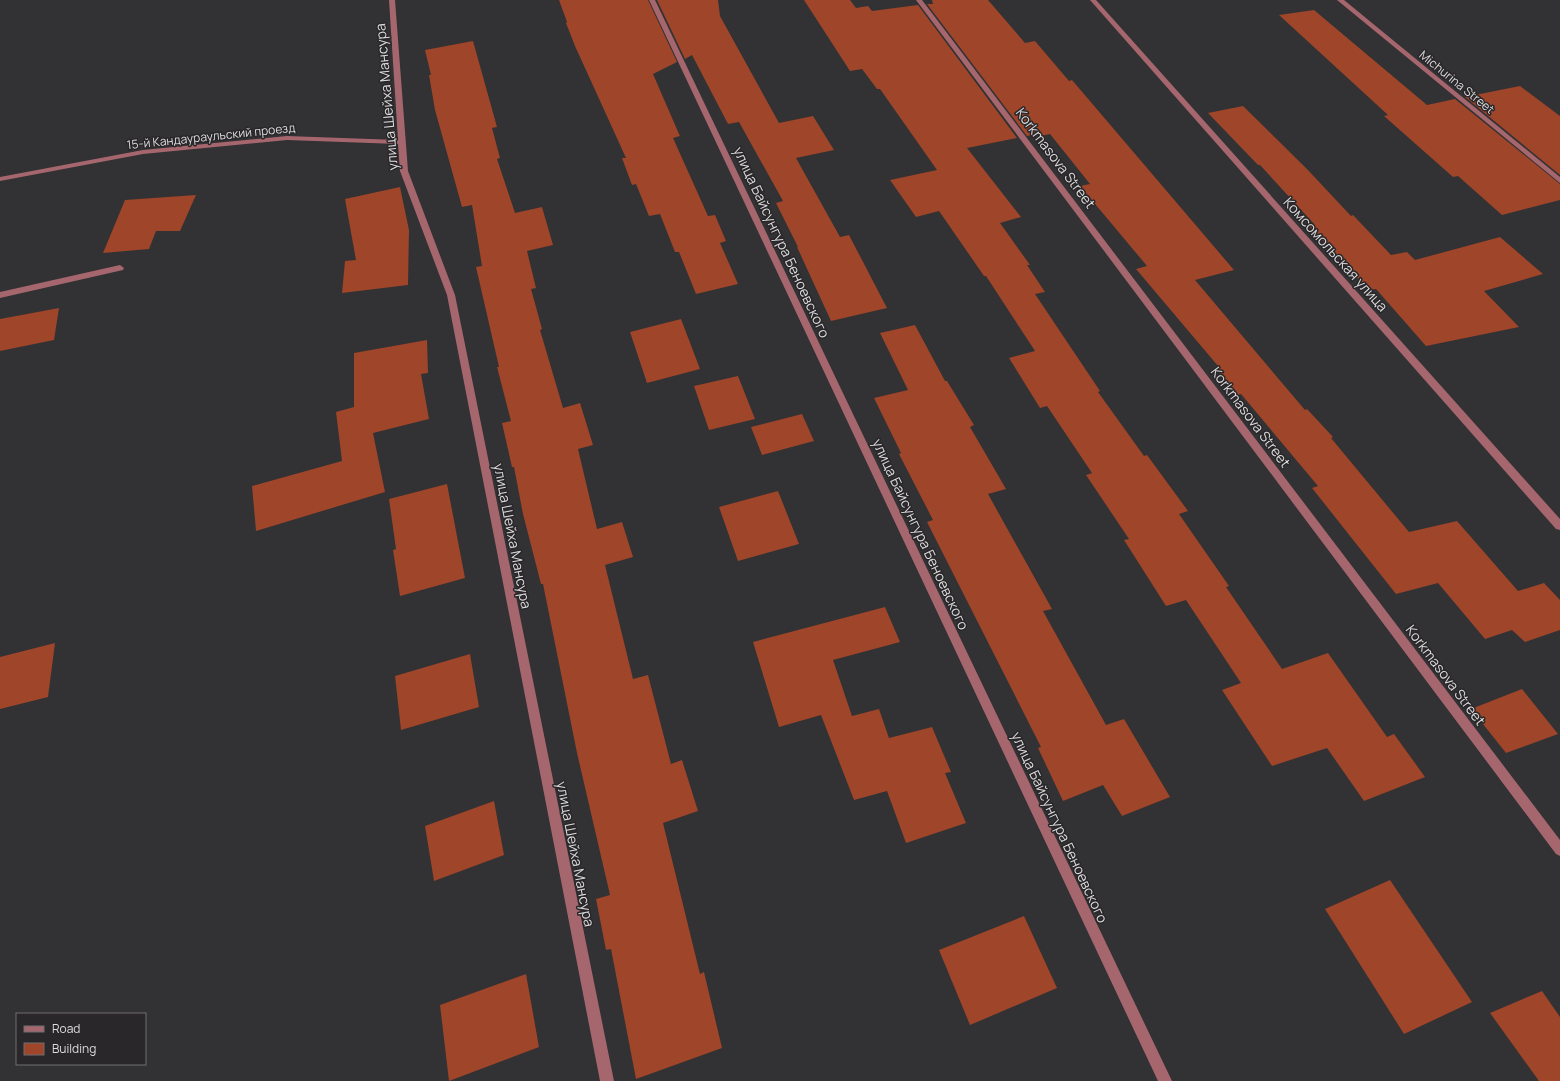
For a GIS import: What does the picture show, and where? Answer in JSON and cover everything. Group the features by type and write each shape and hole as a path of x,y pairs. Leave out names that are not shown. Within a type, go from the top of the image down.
{"street":[{"name":"улица Шейха Мансура","path":"392,0 404,171 451,295 607,1081"},
{"name":"улица Байсунгура Беноевского","path":"652,0 1165,1081"},
{"name":"Korkmasova Street","path":"919,0 1560,850"},
{"name":"Комсомольская улица","path":"1093,0 1560,526"},
{"name":"Michurina Street","path":"1340,0 1560,181"},
{"name":"15-й Кандаураульский проезд","path":"0,180 143,152 287,138 402,142"},
{"path":"0,295 120,268"}],"building":[{"path":"559,0 648,0 677,62 653,74 680,136 673,138 708,216 715,215 726,241 720,243 738,284 696,294 679,252 675,252 660,214 649,216 636,184 632,185 622,158 626,158 575,46"},
{"path":"657,0 718,0 720,16 779,123 813,116 834,150 796,158 840,237 849,235 887,308 831,321 798,247 776,203 783,201 739,122 728,124 692,55 685,59"},
{"path":"804,0 850,0 856,8 868,6 872,11 918,5 1017,138 967,148 1021,217 1000,223 1030,265 1027,265 1045,292 1035,294 1100,391 1098,392 1144,456 1147,455 1188,511 1179,514 1229,586 1226,587 1282,669 1328,653 1387,737 1394,734 1425,777 1364,801 1327,748 1272,766 1222,690 1241,683 1186,600 1166,606 1124,540 1129,539 1086,475 1092,473 1047,406 1040,408 1009,358 1035,351 986,276 984,276 939,211 916,217 890,180 937,170 880,89 877,89 862,69 850,71"},
{"path":"932,0 988,0 1025,43 1035,41 1069,81 1072,80 1234,270 1195,280 1305,410 1307,409 1333,437 1331,438 1409,532 1457,521 1518,591 1544,583 1560,600 1560,630 1525,642 1512,630 1485,639 1438,583 1396,594 1312,488 1318,486 1241,394 1238,395 1215,367 1218,366 1136,269 1147,266 1080,186 1090,184 1050,134 1027,136 927,4 933,4"},
{"path":"1314,10 1427,105 1455,99 1560,184 1560,200 1502,215 1458,176 1453,177 1384,116 1388,115 1279,15"},
{"path":"473,41 497,127 492,128 500,158 497,159 515,213 542,207 553,245 527,251 536,288 531,289 542,329 540,330 563,408 580,403 593,445 578,449 597,529 622,522 633,557 605,565 633,679 648,675 671,764 682,760 698,811 663,823 700,974 704,972 722,1048 636,1079 611,949 606,950 596,899 610,895 577,753 543,584 541,584 523,514 514,467 512,467 502,423 511,421 497,367 499,367 476,267 482,266 472,205 462,207 435,110 429,75 431,75 425,50"},
{"path":"1520,86 1560,116 1560,175 1465,97"},
{"path":"1243,106 1307,169 1351,216 1353,215 1391,255 1407,252 1415,260 1500,237 1543,274 1484,291 1519,327 1426,346 1376,289 1369,290 1308,225 1314,224 1260,165 1258,165 1208,113"},
{"path":"400,187 409,230 408,285 342,293 345,261 356,260 345,199"},
{"path":"196,195 180,231 156,231 149,249 103,253 125,200"},
{"path":"59,308 54,340 0,351 0,319"},
{"path":"681,319 700,369 647,383 630,332"},
{"path":"915,325 945,381 947,381 974,425 970,427 1006,489 988,494 1052,609 1043,611 1106,725 1124,719 1170,797 1122,816 1103,785 1063,801 1038,748 1041,747 927,522 933,520 899,454 901,453 874,398 908,390 880,333"},
{"path":"427,340 428,373 421,374 429,419 373,433 385,492 256,531 252,486 342,461 336,412 354,407 354,353"},
{"path":"738,376 755,419 709,430 694,386"},
{"path":"802,414 814,441 762,455 751,427"},
{"path":"447,484 465,578 400,596 393,550 396,549 389,499"},
{"path":"778,491 799,544 738,561 719,507"},
{"path":"885,607 900,642 833,660 852,716 879,709 889,738 932,727 951,772 945,773 966,823 906,843 887,791 854,800 821,715 779,727 753,642"},
{"path":"55,643 48,697 0,709 0,657"},
{"path":"470,654 479,707 401,730 395,676"},
{"path":"1522,689 1558,734 1506,753 1471,709"},
{"path":"494,801 504,855 434,881 425,826"},
{"path":"1390,880 1472,1002 1404,1034 1325,909"},
{"path":"1024,916 1057,988 970,1025 939,950"},
{"path":"526,974 539,1047 449,1081 440,1005"},
{"path":"1542,991 1560,1017 1560,1081 1539,1081 1490,1013"}]}
